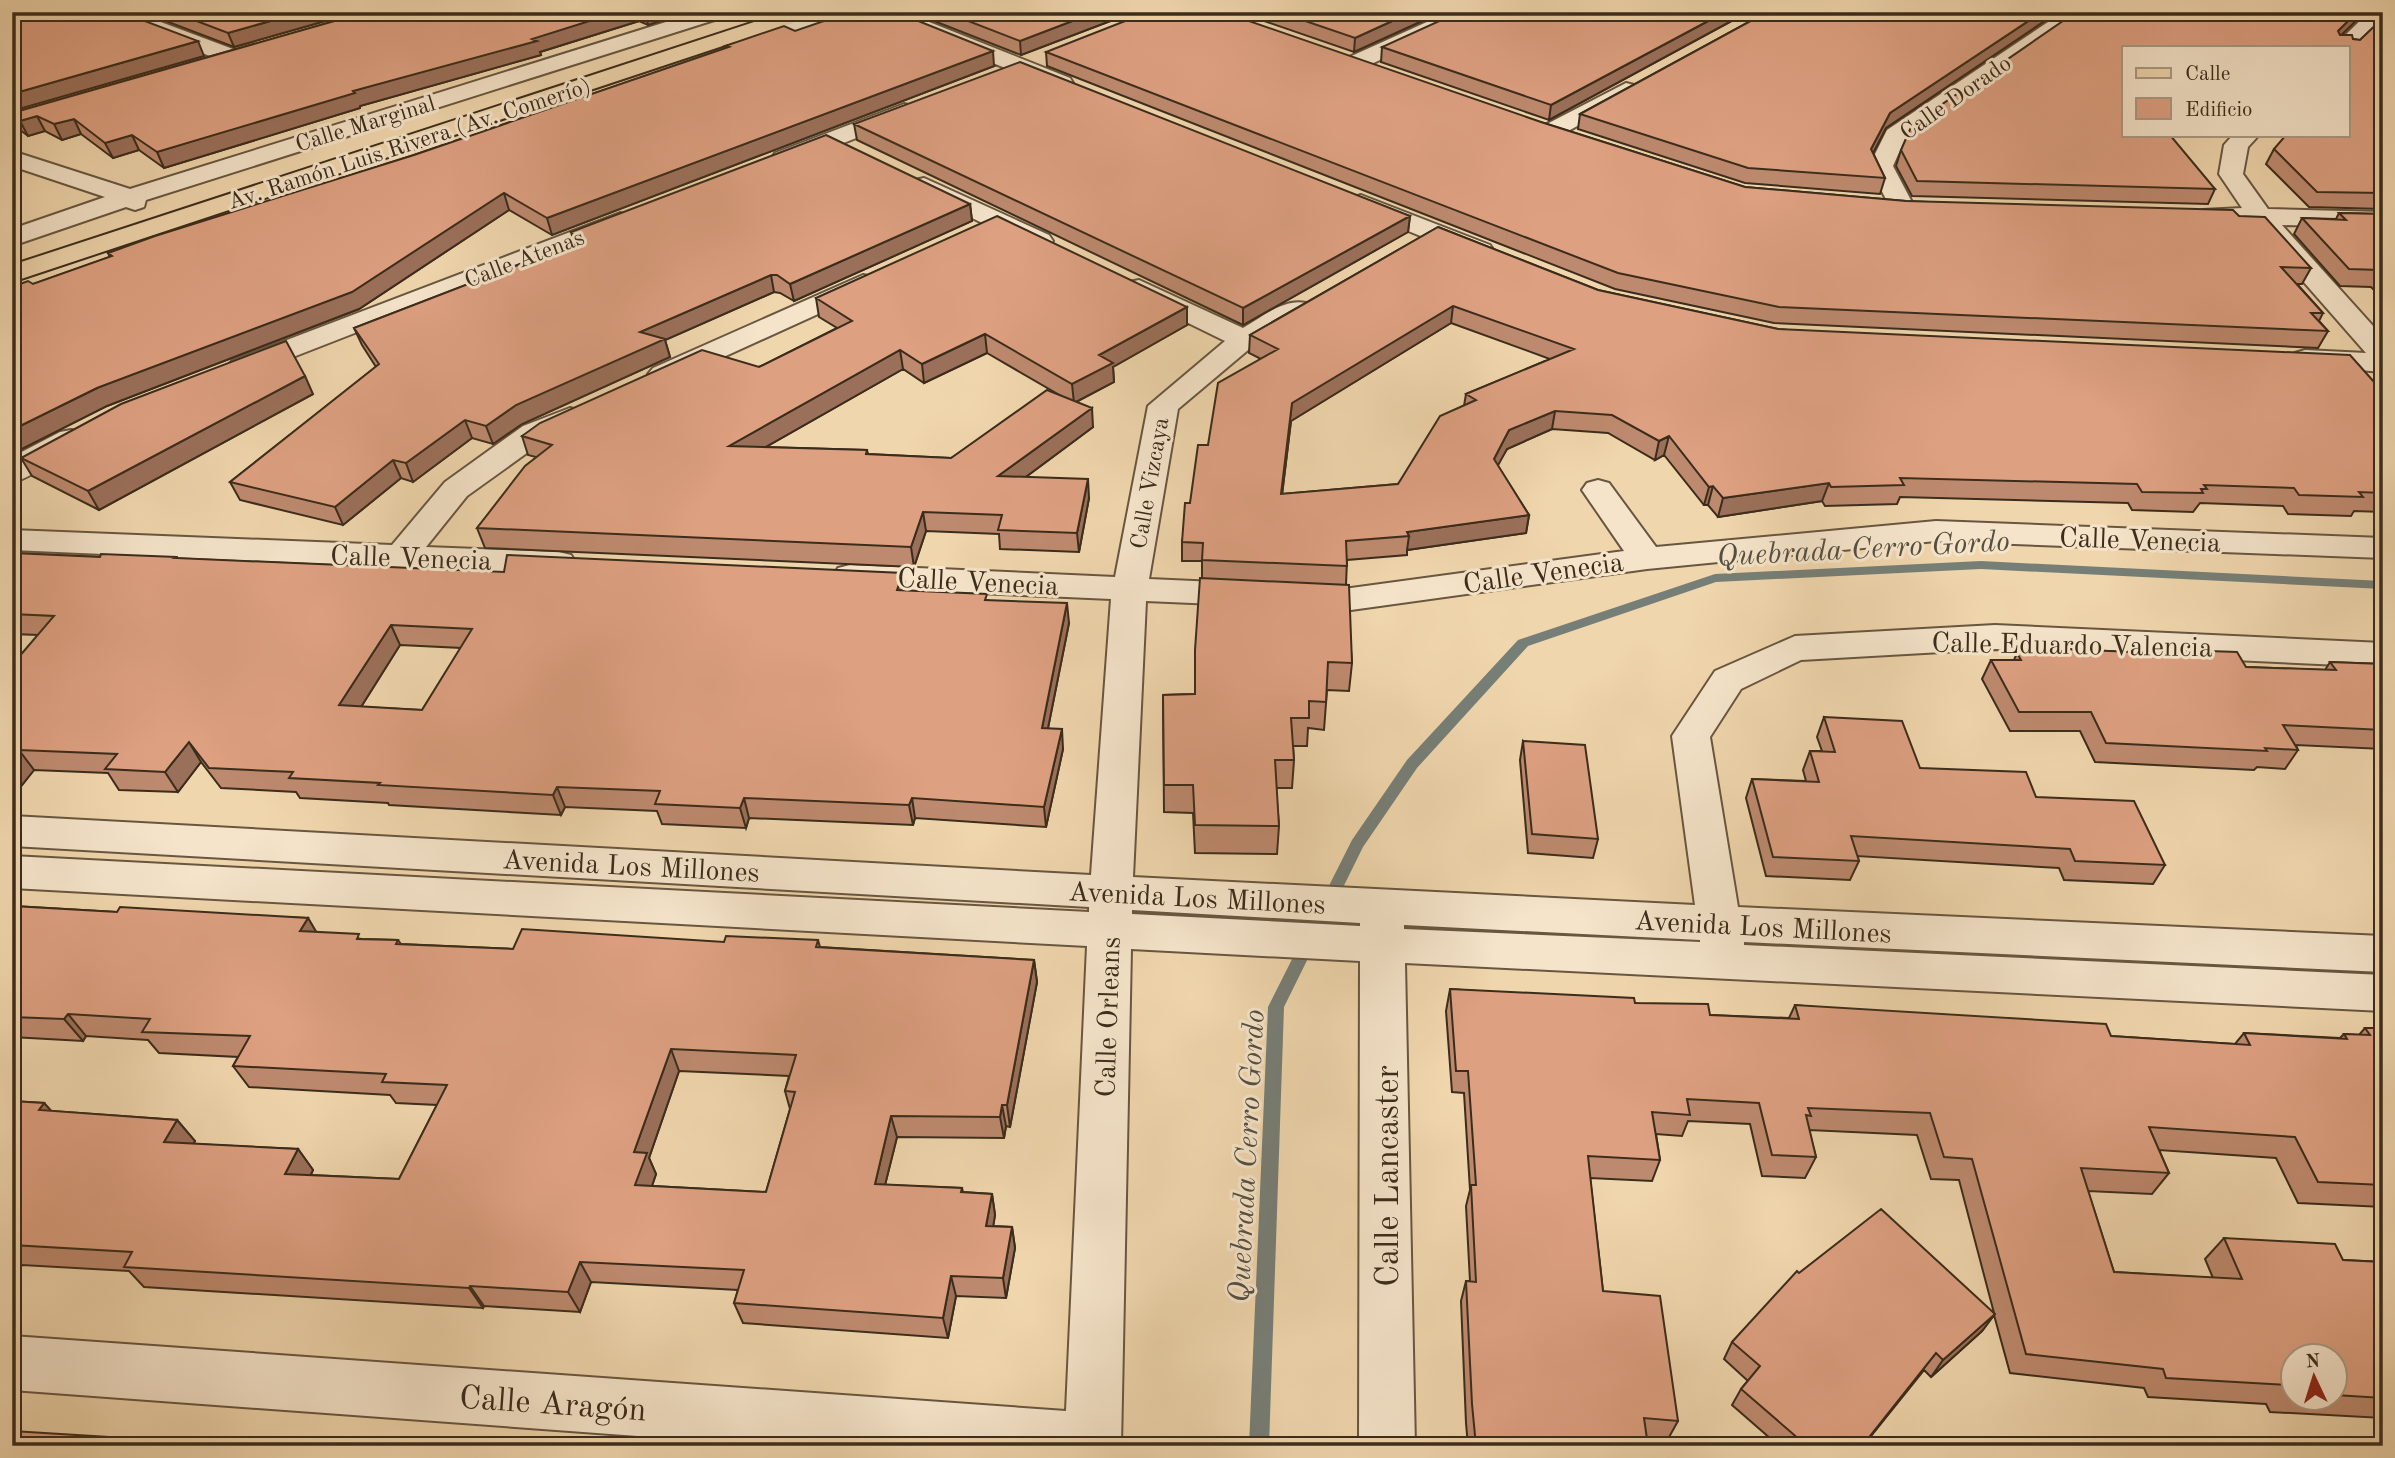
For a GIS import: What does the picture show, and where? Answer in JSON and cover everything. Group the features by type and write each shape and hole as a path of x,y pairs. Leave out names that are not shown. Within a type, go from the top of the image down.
{"main road":[{"name":"Av. Ramón Luis Rivera (Av. Comerío)","path":"12,252 137,203 760,12"},
{"name":"Av. Ramón Luis Rivera (Av. Comerío)","path":"12,274 806,12"}],"street":[{"path":"115,12 233,57"},
{"name":"Calle Marginal","path":"12,238 137,203 720,12"},
{"name":"Calle Marginal","path":"12,298 131,252 844,12"},
{"path":"885,12 1085,92"},
{"path":"1354,63 1466,12"},
{"name":"Calle Dorado","path":"1901,206 1881,166 1895,135 2077,12"},
{"path":"2344,46 2381,12"},
{"path":"194,68 259,49"},
{"path":"983,81 1059,52"},
{"path":"1330,54 1381,72"},
{"path":"1551,131 1649,78"},
{"path":"766,165 932,101"},
{"path":"1525,122 1577,139"},
{"path":"2246,136 2236,145 2231,174 2261,217 2383,355"},
{"path":"831,140 867,157"},
{"path":"12,158 137,203"},
{"path":"903,174 1060,250"},
{"path":"1342,196 1507,261"},
{"path":"1874,204 1928,207"},
{"name":"Calle Atenas","path":"223,374 637,215"},
{"path":"2191,215 2383,220"},
{"path":"961,238 999,221"},
{"path":"1397,252 1432,232"},
{"path":"635,387 886,272"},
{"path":"1122,280 1244,339"},
{"name":"Calle Vizcaya","path":"1130,588 1163,405 1244,339 1315,299"},
{"path":"2286,358 2383,363"},
{"path":"401,556 456,489 534,433 597,404"},
{"path":"12,473 25,463 96,427"},
{"name":"Calle Venecia","path":"1598,489 1647,558"},
{"name":"Calle Venecia","path":"814,574 1351,599 1647,558 1936,531 2383,548"},
{"name":"Calle Venecia","path":"12,540 594,564"},
{"name":"Calle Orleans","path":"1093,1443 1110,910 1130,588"},
{"name":"Calle Eduardo Valencia","path":"1722,943 1691,736 1728,680 1795,648 1995,637 2383,654"},
{"name":"Avenida Los Millones","path":"12,831 1110,910 1722,943 2383,993"},
{"name":"Avenida Los Millones","path":"12,872 1110,910"},
{"name":"Calle Lancaster","path":"1383,925 1387,1446"},
{"name":"Avenida Los Millones","path":"1722,943 2383,954"},
{"name":"Calle Aragón","path":"12,1363 1093,1443"}],"building":[{"path":"12,12 121,12 198,41 12,94"},
{"path":"173,12 302,12 228,33"},
{"path":"366,12 618,12 532,39 537,41 353,91 355,93 157,152 132,135 105,143 74,119 54,124 37,116 20,121 12,114 12,113"},
{"path":"850,12 896,12 993,51 547,218 504,193 352,292 97,388 12,430 12,287 28,281 33,284 112,256 108,253 155,236 414,155 784,26 795,31"},
{"path":"945,12 1096,12 1020,41"},
{"path":"1148,12 1223,12 1544,123 1745,187 1906,201 2233,210 2239,216 2265,217 2311,268 2281,267 2323,313 2311,313 2328,331 1779,307 1618,273 1046,52"},
{"path":"1279,12 1412,12 1355,38"},
{"path":"1459,12 1725,12 1551,105 1382,47"},
{"path":"1767,12 2042,12 1890,113 1871,149 1885,178 1748,168 1580,114"},
{"path":"2076,12 2357,12 2338,31 2340,35 2352,35 2353,39 2360,40 2383,18 2383,193 2317,192 2274,149 2285,136 2350,136 2350,46 2122,46 2122,136 2171,136 2215,189 1917,181 1901,150 1912,125"},
{"path":"1020,62 1410,216 1243,308 854,124"},
{"path":"826,135 970,204 790,284 777,275 771,275 640,332 665,339 516,405 486,426 465,420 406,463 393,460 335,507 230,482 379,364 354,328 583,240 571,232"},
{"path":"2339,213 2383,214 2383,273 2380,270 2349,269 2302,218 2346,220"},
{"path":"997,216 1187,307 1099,355 1113,363 1072,384 985,334 922,364 900,350 729,446 867,450 866,454 951,458 1047,390 1092,408 998,476 1088,479 1077,533 998,530 1002,515 923,512 911,547 477,528 525,466 552,445 522,436 540,423 702,350 759,367 852,321 816,298"},
{"path":"1438,227 1598,290 1778,329 2350,355 2383,392 2383,493 2359,492 2363,497 2299,495 2294,488 2204,485 2207,489 2201,489 2203,493 2142,492 2137,484 1900,478 1904,485 1831,487 1829,483 1723,498 1713,486 1709,487 1669,436 1659,441 1612,415 1555,411 1509,430 1494,459 1529,515 1407,532 1409,536 1346,541 1347,566 1202,560 1203,543 1182,542 1185,503 1190,503 1198,445 1208,445 1218,383 1278,349 1250,335","holes":["1453,306 1574,349 1466,394 1476,400 1440,416 1398,484 1281,494 1292,403"]},
{"path":"286,341 305,376 88,491 21,458 121,404"},
{"path":"12,553 100,557 101,554 504,572 507,555 903,573 897,590 987,594 985,600 1067,603 1042,728 1062,729 1044,807 912,798 909,805 744,798 740,808 655,804 660,791 557,787 553,795 378,785 380,783 289,778 293,772 209,768 189,742 165,772 105,769 117,754 19,750 12,758 12,665 54,616 12,614","holes":["391,625 472,629 422,710 339,705"]},
{"path":"1200,578 1349,585 1352,663 1328,662 1326,702 1309,701 1309,718 1291,718 1294,760 1275,760 1279,826 1195,825 1193,785 1164,785 1163,695 1195,694"},
{"path":"2065,649 2153,653 2151,649 2237,652 2246,667 2336,670 2330,662 2383,664 2383,730 2283,725 2298,750 2265,748 2267,751 2106,743 2091,712 2019,712 1991,660 2021,660 2017,653 2067,653"},
{"path":"1824,717 1902,721 1920,768 2026,772 2036,797 2134,801 2165,865 2075,861 2070,849 1851,836 1859,861 1773,857 1752,779 1819,782 1810,751 1835,752"},
{"path":"1523,741 1585,745 1598,839 1532,834"},
{"path":"12,906 117,912 120,907 308,918 300,931 359,934 357,939 398,940 396,944 513,949 522,929 724,942 726,936 818,940 816,947 1034,960 1007,1105 1002,1105 1000,1117 891,1116 875,1184 962,1188 961,1192 992,1194 986,1226 1012,1227 1003,1278 951,1276 943,1318 734,1303 744,1270 580,1262 568,1292 124,1267 132,1252 12,1245 12,1101 44,1103 39,1110 177,1120 164,1142 298,1149 285,1174 399,1179 447,1085 382,1082 386,1074 233,1066 250,1036 142,1032 150,1019 68,1014 64,1019 12,1017","holes":["671,1049 796,1055 785,1091 795,1092 766,1192 635,1185 647,1153 634,1152"]},
{"path":"1450,989 1634,998 1635,1003 1708,1004 1710,1015 1799,1019 1795,1005 2106,1024 2111,1036 2250,1045 2244,1033 2347,1039 2344,1034 2370,1035 2365,1028 2383,1028 2383,1185 2318,1182 2295,1137 2149,1127 2169,1173 2081,1168 2114,1272 2242,1279 2224,1238 2335,1244 2343,1260 2383,1262 2383,1398 2350,1396 2350,1342 2280,1342 2280,1385 2166,1378 2163,1369 2026,1354 1972,1159 1944,1157 1930,1113 1808,1108 1811,1116 1806,1115 1816,1157 1772,1155 1759,1103 1687,1099 1690,1115 1652,1112 1660,1160 1588,1156 1603,1291 1660,1296 1678,1421 1644,1418 1648,1446 1476,1446 1466,1281 1476,1282 1471,1185 1476,1185 1468,1071 1456,1071"},
{"path":"1881,1209 1995,1314 1943,1360 1936,1353 1862,1446 1807,1446 1741,1389 1760,1366 1732,1342 1797,1271 1799,1273"},
{"path":"12,1431 108,1437 106,1441 189,1446 12,1446"},
{"path":"262,1437 377,1446 257,1446"}],"waterway":[{"name":"Quebrada Cerro Gordo","path":"1259,1446 1276,1007 1357,844 1412,764 1523,643 1715,578 1981,565 2383,585"}]}
